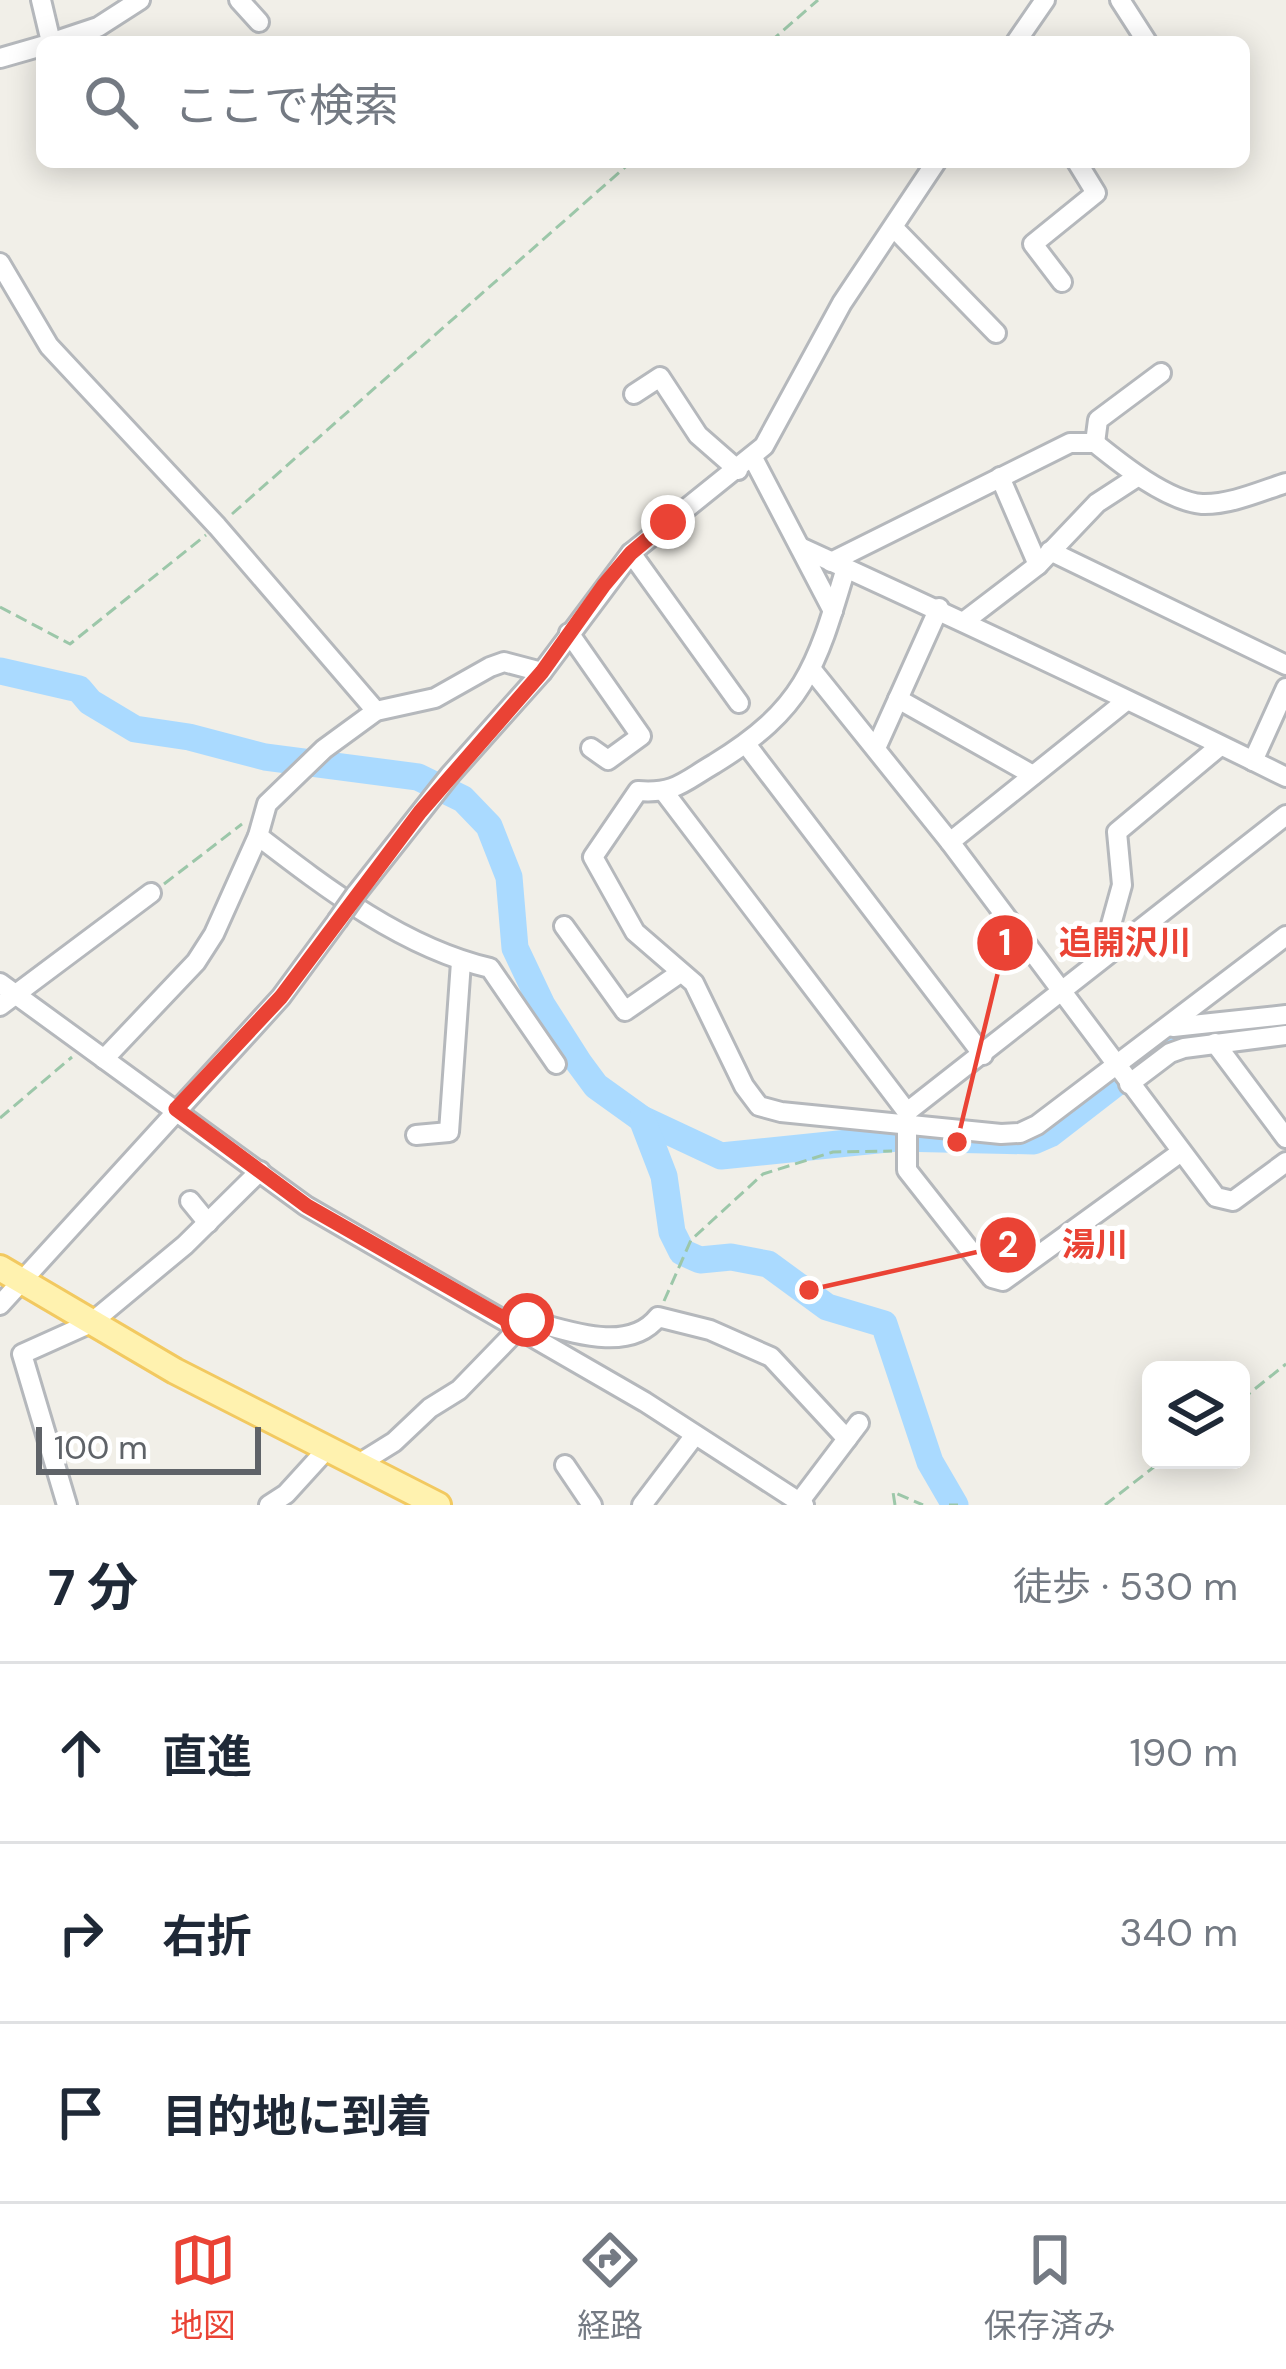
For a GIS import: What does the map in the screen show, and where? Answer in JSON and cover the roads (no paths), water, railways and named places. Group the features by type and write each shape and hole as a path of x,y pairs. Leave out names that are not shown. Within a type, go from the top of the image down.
{"main road":[{"path":"11,1274 91,1323 438,1505"}],"street":[{"path":"41,0 50,36"},
{"path":"72,36 98,28 140,0"},
{"path":"239,0 259,22"},
{"path":"1020,36 1045,0"},
{"path":"1120,0 1143,36"},
{"path":"0,58 36,48"},
{"path":"0,1305 11,1274 281,997 420,812 542,672 631,553 745,464 772,434 842,302 932,168"},
{"path":"1063,282 1033,244 1096,193 1080,168"},
{"path":"894,228 996,333"},
{"path":"0,263 49,346 218,526 376,711"},
{"path":"1095,442 1098,420 1161,373"},
{"path":"634,394 660,377 698,434 745,464 802,548 833,611"},
{"path":"838,566 1070,443 1095,442 1137,477 1200,504 1286,483"},
{"path":"1000,477 1044,558 1286,665"},
{"path":"966,620 1044,558 1097,503 1137,477"},
{"path":"802,548 966,620 1286,777"},
{"path":"631,553 739,704"},
{"path":"838,566 833,611 812,670 795,697 746,744 665,794 638,791 593,857 635,932 694,983 744,1086 759,1106 906,1134 1020,1133 1170,1053 1215,1042 1286,1035"},
{"path":"876,748 939,608"},
{"path":"569,633 641,736 608,760 590,748"},
{"path":"104,1059 196,962 214,934 258,836 267,804 323,749 376,711 436,698 504,662 542,672"},
{"path":"812,670 950,842 1216,1197 1233,1201 1286,1162"},
{"path":"1253,761 1286,688"},
{"path":"898,699 1033,775"},
{"path":"950,842 1126,701"},
{"path":"746,744 983,1055"},
{"path":"1118,948 1109,932 1122,885 1117,832 1220,746"},
{"path":"665,794 906,1134 907,1170 992,1278 1003,1281 1181,1152"},
{"path":"906,1134 983,1055 1286,814"},
{"path":"258,836 364,912 461,962 490,968 556,1064"},
{"path":"151,893 5,994 176,1109 307,1206 519,1327 800,1504 853,1431 770,1357 710,1330 658,1317 650,1328 628,1337 584,1334 527,1320 519,1327 459,1390 357,1465"},
{"path":"564,926 625,1011 680,973"},
{"path":"1122,1075 1168,1028 1286,936"},
{"path":"416,1135 449,1132 461,962"},
{"path":"1168,1028 1286,1015"},
{"path":"1215,1042 1286,1138"},
{"path":"67,1505 22,1354 91,1323 208,1223 260,1171"},
{"path":"190,1201 208,1223"},
{"path":"666,1505 646,1499 695,1435"},
{"path":"269,1505 286,1494 327,1449"},
{"path":"565,1465 592,1505"}],"waterway":[{"path":"0,671 79,689 90,702 135,729 265,757 418,777 463,799 489,826 509,877 515,948 542,1005 579,1063 596,1086 642,1119 721,1156 897,1138 1034,1141 1181,1038 1286,1027"},
{"path":"642,1119 664,1176 672,1232 682,1252 700,1260 731,1257 768,1264 827,1307 884,1324 930,1462 955,1505"}],"place":[{"name":"追開沢川","path":"957,1142"},
{"name":"湯川","path":"809,1290"}]}
